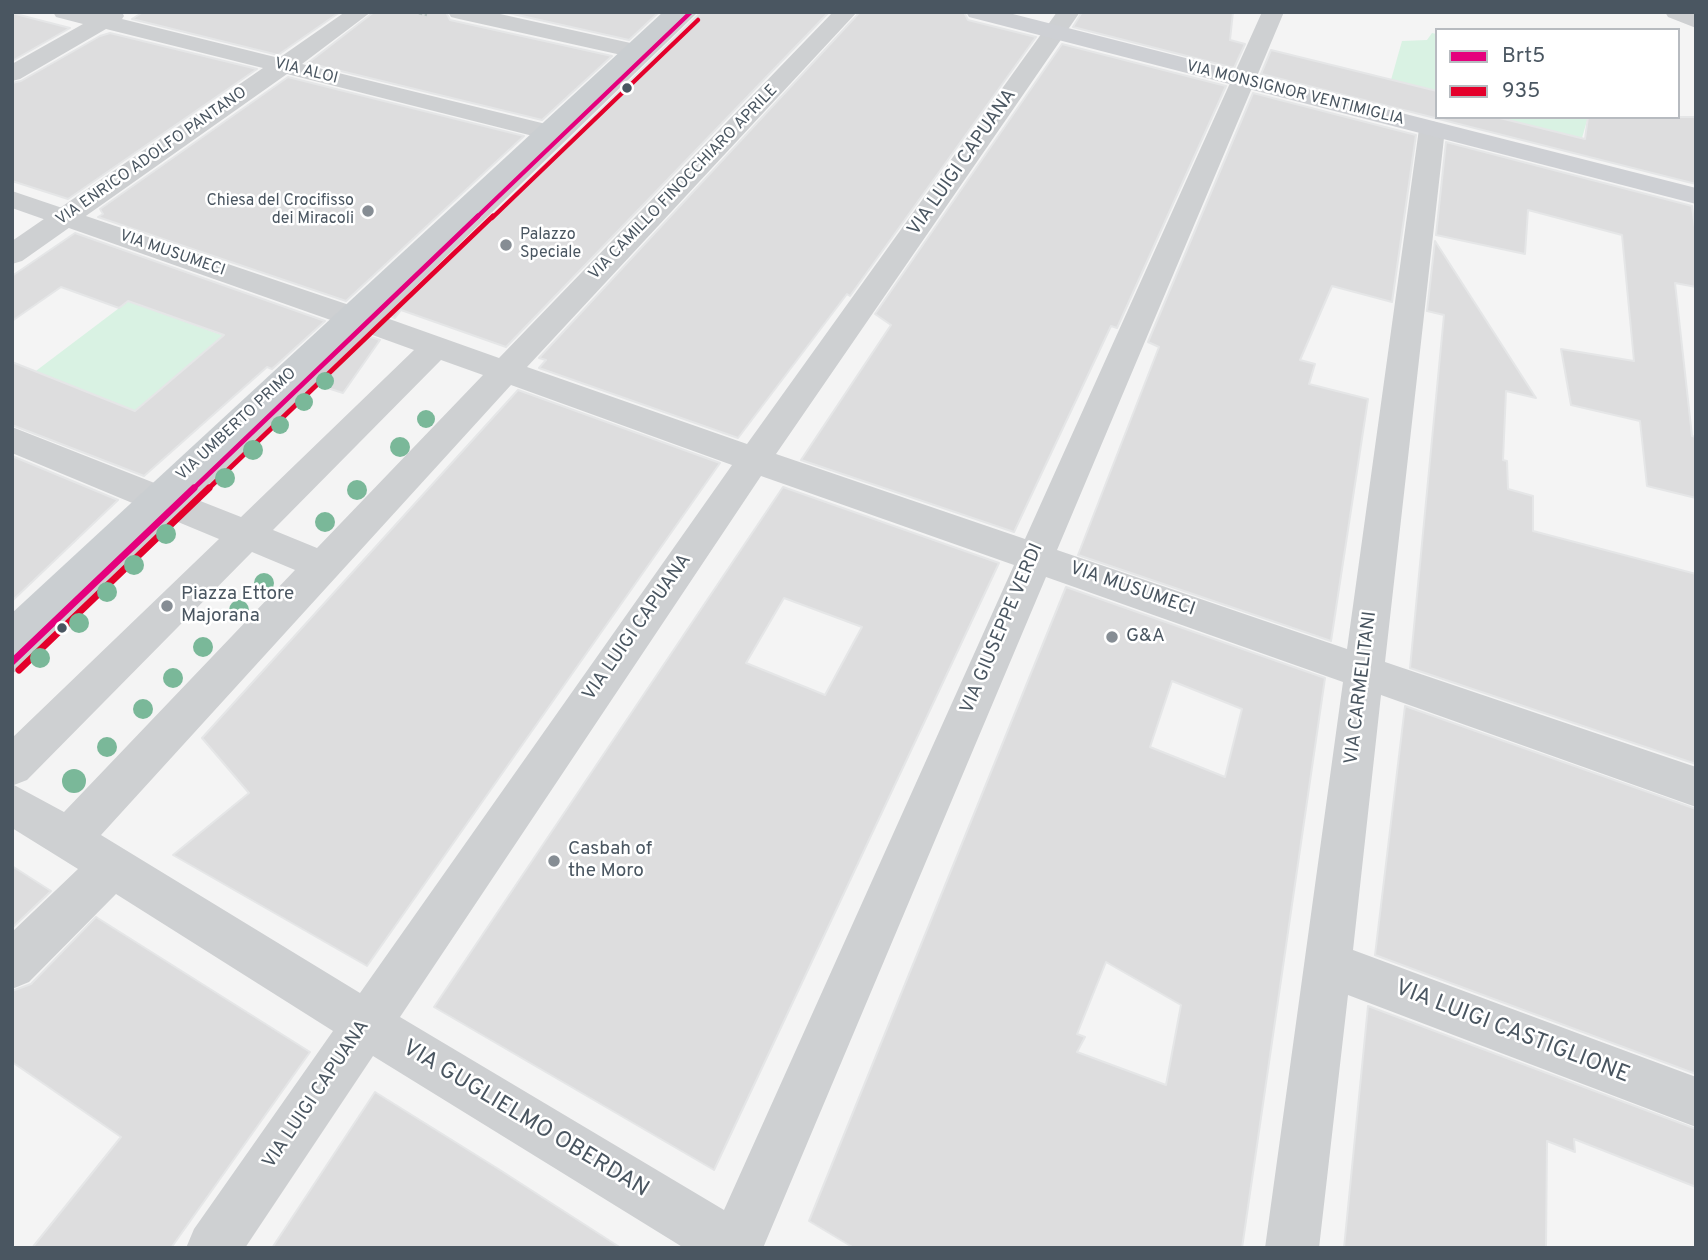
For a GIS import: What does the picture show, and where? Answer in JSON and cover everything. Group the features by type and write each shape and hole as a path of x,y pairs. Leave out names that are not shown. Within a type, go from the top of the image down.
{"main road":[{"name":"VIA UMBERTO PRIMO","path":"12,637 154,499 676,12"},
{"name":"VIA MONSIGNOR VENTIMIGLIA","path":"976,12 1062,22 1242,80 1696,196"}],"street":[{"name":"VIA ALOI","path":"64,12 111,17 282,66 549,132"},
{"name":"VIA ENRICO ADOLFO PANTANO","path":"12,255 360,12"},
{"path":"459,12 635,51"},
{"name":"VIA CAMILLO FINOCCHIARO APRILE","path":"518,369 846,12"},
{"name":"VIA GIUSEPPE VERDI","path":"735,1248 1273,12"},
{"path":"1676,12 1696,21"},
{"path":"12,74 111,17"},
{"name":"VIA LUIGI CAPUANA","path":"213,1248 754,460 1062,22"},
{"name":"VIA CARMELITANI","path":"1292,1248 1432,128"},
{"name":"VIA MUSUMECI","path":"12,199 436,347 518,369 754,460 1696,787"},
{"path":"12,766 436,347"},
{"path":"69,838 323,566 518,369"},
{"path":"12,439 323,566"},
{"path":"12,804 125,873 12,965"},
{"name":"VIA GUGLIELMO OBERDAN","path":"125,873 366,1024 735,1248"},
{"name":"VIA LUIGI CASTIGLIONE","path":"1327,964 1696,1102"}],"lane":[{"path":"351,316 691,12"},
{"path":"12,662 154,499"}],"green space":[{"path":"1432,33 1435,34 1435,91 1391,80 1402,41 1427,40"},
{"path":"1504,119 1587,119 1582,138"},
{"path":"143,290 183,321 236,340 147,415 122,406 12,389"}],"building":[{"path":"143,12 340,12 278,55 132,19"},
{"path":"374,12 446,12 450,20 612,56 542,120 308,63"},
{"path":"504,12 659,12 629,40"},
{"path":"701,12 829,12 506,347 401,310 395,318 389,316"},
{"path":"860,12 964,12 968,20 1036,37 850,296 847,294 738,438 539,368 546,360 539,358"},
{"path":"1082,12 1233,12 1230,40 1245,44 1234,68 1073,27"},
{"path":"12,13 35,19 70,28 12,61"},
{"path":"110,33 257,69 68,199 12,181 12,83 21,81 100,36"},
{"path":"1062,44 1226,86 1117,328 1111,326 1014,532 801,460 891,325 875,314"},
{"path":"1271,50 1435,91 1435,118 1261,74"},
{"path":"288,77 524,136 346,301 98,217 103,214 100,209"},
{"path":"1253,93 1416,135 1392,302 1332,286 1300,360 1315,364 1309,384 1368,399 1331,641 1078,555 1159,347 1148,342"},
{"path":"1696,117 1696,184 1439,119 1504,119 1585,139 1588,119"},
{"path":"1446,142 1692,206 1696,235 1696,287 1675,283 1692,436 1696,437 1696,498 1647,486 1640,421 1571,405 1561,349 1634,361 1622,235 1528,210 1525,254 1436,235"},
{"path":"75,233 325,321 272,369 267,367 144,476 12,425 12,362 135,411 224,335 128,301 119,308 61,287 12,321 12,276"},
{"path":"1435,241 1536,398 1506,391 1503,460 1507,461 1508,489 1533,496 1533,531 1696,574 1696,764 1410,668 1444,315 1427,311"},
{"path":"368,336 380,340 343,393 318,385"},
{"path":"518,390 720,463 367,966 173,855 249,793 202,738"},
{"path":"12,456 118,500 12,601"},
{"path":"783,487 999,563 714,1170 434,1007","holes":["784,598 862,627 825,695 746,663"]},
{"path":"1066,587 1325,678 1242,1248 854,1248 809,1221","holes":["1172,681 1242,709 1225,777 1150,747","1106,962 1181,1005 1166,1085 1077,1052 1085,1037 1077,1034"]},
{"path":"1405,706 1696,809 1696,1074 1375,955"},
{"path":"12,866 51,891 12,928"},
{"path":"96,917 310,1052 171,1248 32,1248 121,1137 12,1062 12,991 31,984"},
{"path":"1368,1006 1696,1129 1696,1187 1574,1139 1575,1152 1547,1141 1546,1248 1344,1248"},
{"path":"375,1092 500,1170 621,1248 272,1248"}],"transit line":[{"name":"Brt5","path":"12,662 691,12"},
{"name":"935","path":"19,670 698,20"}],"place":[{"name":"Chiesa del Crocifisso dei Miracoli","path":"368,211"},
{"name":"Palazzo Speciale","path":"506,245"},
{"name":"Piazza Ettore Majorana","path":"167,606"},
{"name":"G&A","path":"1112,637"},
{"name":"Casbah of the Moro","path":"554,861"}]}
